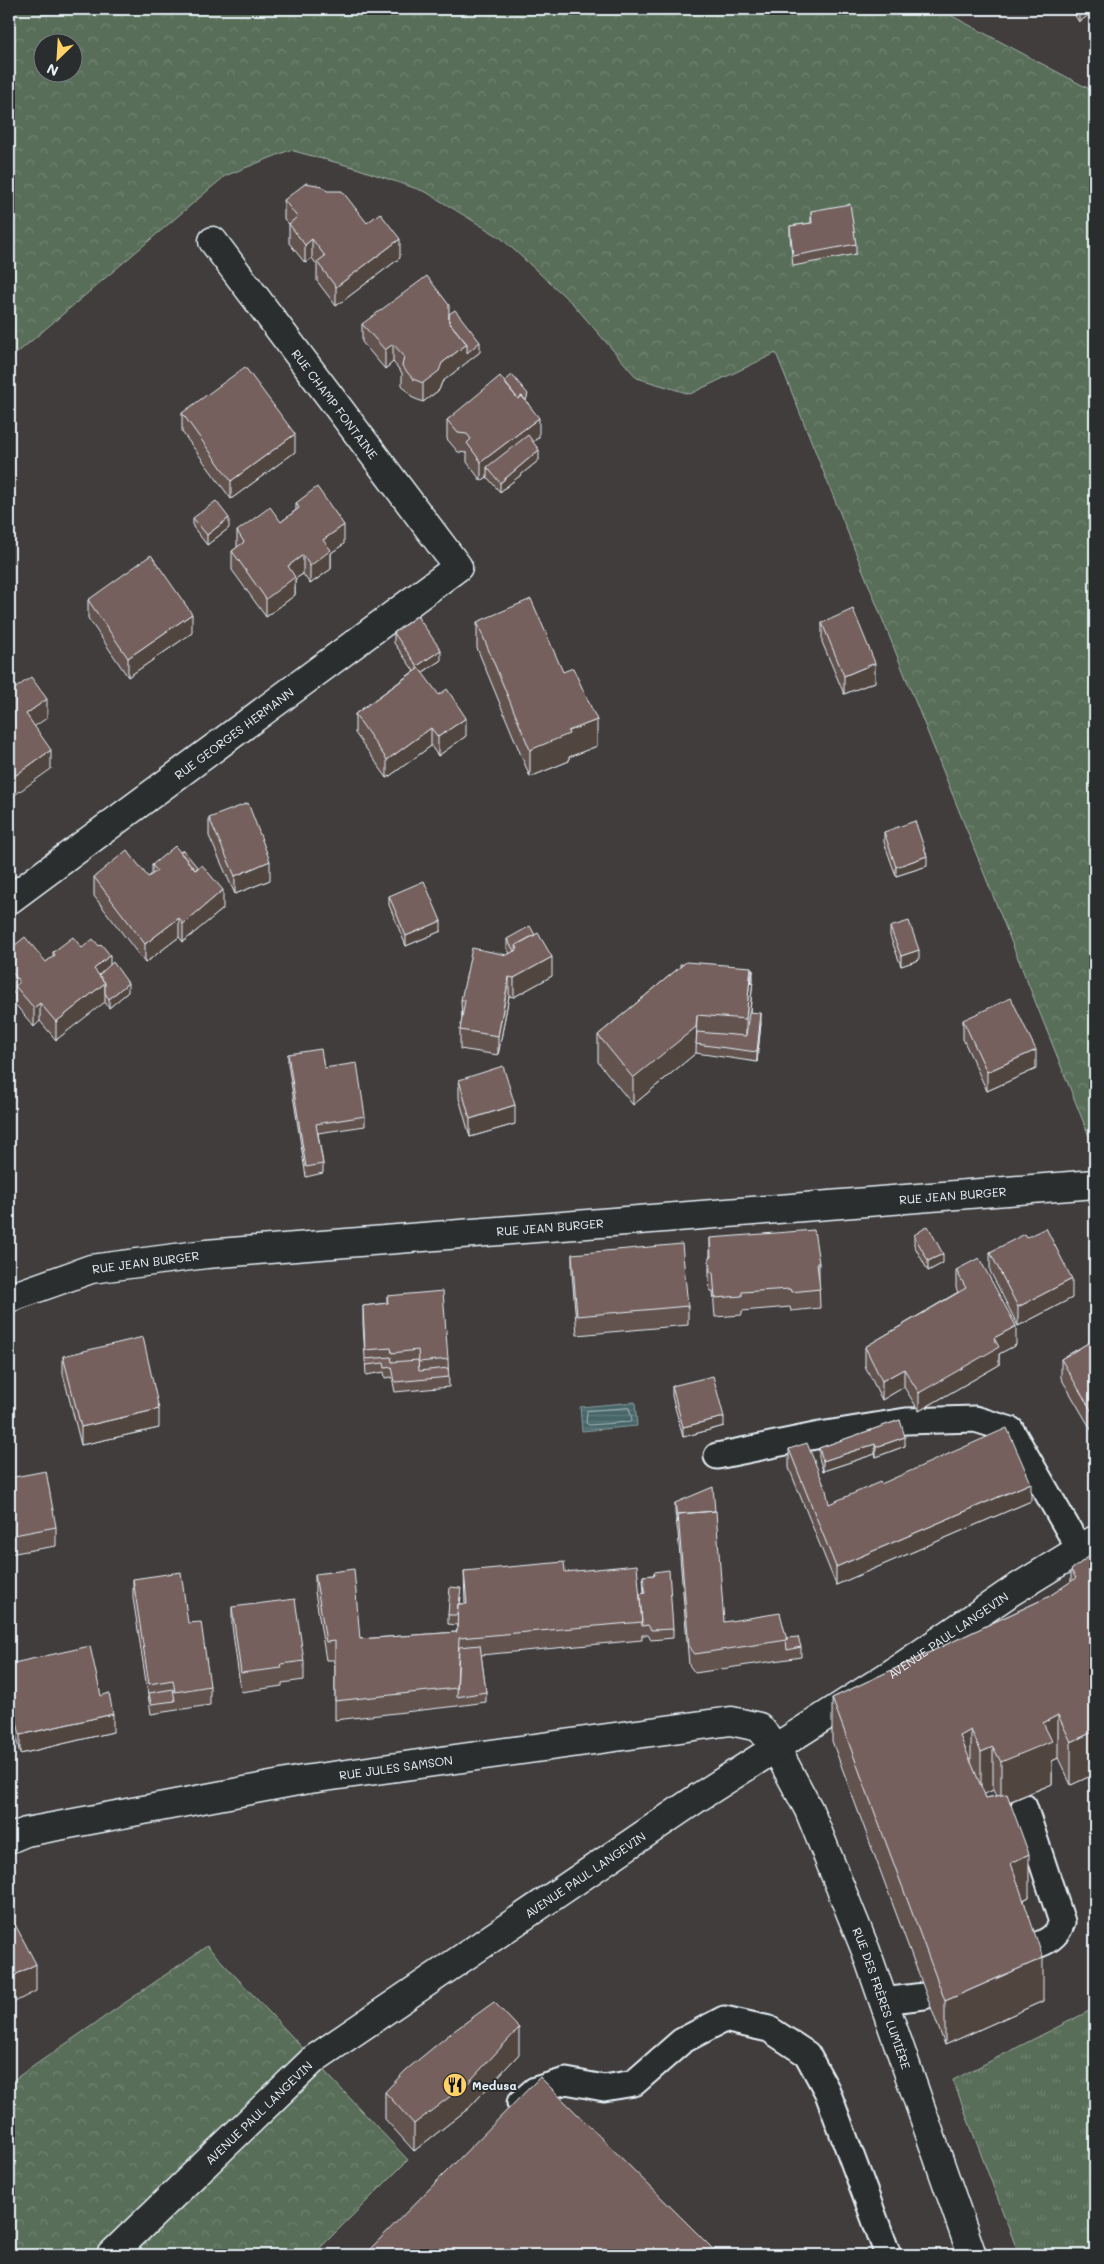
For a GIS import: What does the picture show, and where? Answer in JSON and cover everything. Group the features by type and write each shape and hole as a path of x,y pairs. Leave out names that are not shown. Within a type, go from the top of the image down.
{"street":[{"name":"RUE CHAMP FONTAINE","path":"213,241 458,567"},
{"name":"RUE GEORGES HERMANN","path":"9,900 458,567"},
{"name":"RUE JEAN BURGER","path":"9,1298 91,1269 206,1254 1095,1184"},
{"name":"AVENUE PAUL LANGEVIN","path":"111,2255 314,2059 672,1815 891,1674 1012,1591 1087,1545"},
{"name":"RUE JULES SAMSON","path":"9,1839 26,1832 303,1780 731,1722 759,1727 776,1748"},
{"name":"RUE DES FRÈRES LUMIÈRE","path":"776,1748 809,1810 866,1951 972,2255"}],"lane":[{"path":"717,1456 820,1435 906,1421 975,1419 1011,1430 1087,1545"},
{"path":"1024,1807 1062,1922 1059,1930 1050,1940 1032,1947"},
{"path":"883,2001 924,1996"},
{"path":"504,2118 535,2090 566,2081 604,2088 634,2083 682,2041 724,2020 769,2029 807,2054 827,2091 888,2255"}],"green space":[{"path":"9,9 939,9 1095,92 1095,1141 1091,1141 776,353 690,394 637,378 573,304 501,238 426,192 353,167 290,150 225,176 9,360"},
{"path":"207,1946 408,2160 313,2255 9,2255 9,2083"},
{"path":"1095,2008 1095,2255 1019,2255 953,2080"}],"water":[{"path":"635,1402 637,1426 582,1431 580,1407"}],"building":[{"path":"306,183 322,186 327,191 342,191 367,223 380,213 400,239 336,287 317,262 325,256 312,239 305,245 289,224 297,217 284,200"},
{"path":"850,204 856,244 793,256 790,226 812,223 811,211"},
{"path":"427,276 449,305 449,322 467,344 442,363 439,371 423,383 413,379 402,366 404,356 393,344 385,350 362,324"},
{"path":"455,310 480,342 467,353 467,344 449,322 449,314"},
{"path":"245,367 295,434 231,481 182,413"},
{"path":"512,375 528,394 526,401 522,396 518,399 504,382"},
{"path":"500,376 518,399 522,396 539,418 481,462 467,443 471,439 467,434 458,433 447,420"},
{"path":"528,435 539,450 500,483 487,467"},
{"path":"317,487 344,525 323,540 331,550 310,566 303,555 288,566 295,577 266,599 232,551 244,542 237,531 270,507 281,522 299,508 296,503"},
{"path":"216,501 229,518 207,535 193,518"},
{"path":"151,555 192,614 128,658 88,600"},
{"path":"531,599 563,672 573,668 597,720 568,731 569,734 530,750 477,622"},
{"path":"853,609 875,663 844,676 822,623"},
{"path":"417,616 441,650 417,666 394,633"},
{"path":"419,668 439,695 447,689 466,718 438,737 431,728 387,760 355,714"},
{"path":"31,677 47,699 26,714 51,750 9,780 9,693"},
{"path":"248,803 270,861 235,876 209,818"},
{"path":"915,821 927,856 896,867 884,832"},
{"path":"175,846 195,870 202,865 223,890 183,924 179,918 145,944 94,877 127,850 148,877 157,871 152,865"},
{"path":"183,850 198,868 195,870 180,852"},
{"path":"424,881 441,921 406,936 389,896"},
{"path":"909,921 919,950 901,956 890,927"},
{"path":"530,926 535,935 516,945 516,950 514,951 507,939"},
{"path":"538,933 552,957 514,978 509,977 498,1036 460,1030 465,1000 461,1000 472,948 507,955 518,949 516,945"},
{"path":"25,937 46,962 55,955 53,952 73,937 82,948 93,939 99,946 101,944 110,955 94,969 105,983 56,1022 40,1003 34,1008 15,986 20,982 9,968 9,950"},
{"path":"113,962 128,983 109,999 105,993 105,983 99,975"},
{"path":"686,962 751,967 746,1019 697,1015 696,1027 633,1078 598,1035"},
{"path":"1011,998 1036,1050 987,1072 963,1020"},
{"path":"749,1012 761,1013 757,1052 696,1044 697,1032 746,1036"},
{"path":"321,1049 324,1068 357,1063 365,1116 316,1124 323,1164 306,1167 288,1054"},
{"path":"503,1066 515,1105 470,1119 459,1080"},
{"path":"928,1226 943,1254 928,1261 914,1235"},
{"path":"1046,1228 1072,1279 1018,1307 990,1252 1025,1234 1027,1237"},
{"path":"814,1230 819,1263 817,1263 820,1289 791,1292 790,1289 742,1292 742,1296 715,1298 713,1272 710,1272 710,1238"},
{"path":"682,1244 688,1306 577,1316 572,1254"},
{"path":"979,1258 1016,1326 994,1338 999,1347 919,1393 904,1369 882,1381 865,1347 966,1288 956,1270"},
{"path":"443,1291 448,1359 419,1362 418,1350 392,1353 391,1348 365,1350 363,1306 388,1303 387,1296"},
{"path":"143,1337 159,1409 81,1427 63,1356"},
{"path":"1095,1339 1095,1410 1092,1412 1061,1359"},
{"path":"391,1357 392,1362 418,1360 419,1371 448,1368 449,1377 395,1382 392,1367 385,1368 384,1363 366,1365 365,1359"},
{"path":"713,1376 724,1417 683,1427 672,1386"},
{"path":"900,1420 905,1437 876,1447 875,1444 823,1461 819,1448"},
{"path":"1007,1428 1031,1483 836,1567 789,1449 807,1443 826,1490 829,1504 880,1482 881,1484"},
{"path":"46,1471 56,1527 9,1536 9,1478"},
{"path":"713,1487 715,1511 678,1514 678,1523 675,1503"},
{"path":"716,1511 724,1622 780,1613 787,1640 695,1654 689,1647 678,1514"},
{"path":"1095,1552 1095,1731 1071,1742 1058,1715 1043,1723 1052,1741 1001,1762 993,1747 981,1752 971,1730 960,1736 986,1798 1007,1794 1029,1854 1011,1863 1043,1958 945,2001 832,1698 1048,1597 1076,1578 1071,1570"},
{"path":"564,1562 565,1572 637,1565 642,1622 459,1638 457,1688 335,1701 335,1641 326,1642 315,1574 354,1569 360,1639 457,1632 458,1604 467,1604 464,1571"},
{"path":"669,1570 673,1629 651,1630 648,1625 642,1626 640,1594 645,1593 643,1576 655,1575 654,1572"},
{"path":"181,1572 188,1623 201,1622 210,1686 175,1692 173,1680 149,1684 133,1579"},
{"path":"450,1587 461,1588 457,1615 448,1615"},
{"path":"295,1599 304,1661 281,1664 282,1668 241,1673 232,1607"},
{"path":"798,1637 801,1647 787,1650 786,1638"},
{"path":"480,1645 486,1692 457,1697 459,1647"},
{"path":"90,1646 101,1696 109,1693 113,1714 20,1735 9,1688 9,1664"},
{"path":"173,1689 175,1701 151,1704 149,1693"},
{"path":"9,1913 36,1964 9,1978"},
{"path":"494,2002 519,2028 469,2082 414,2124 385,2092 406,2070 451,2033"},
{"path":"540,2077 719,2255 364,2255"}],"place":[{"name":"Medusa","path":"455,2085"}]}
